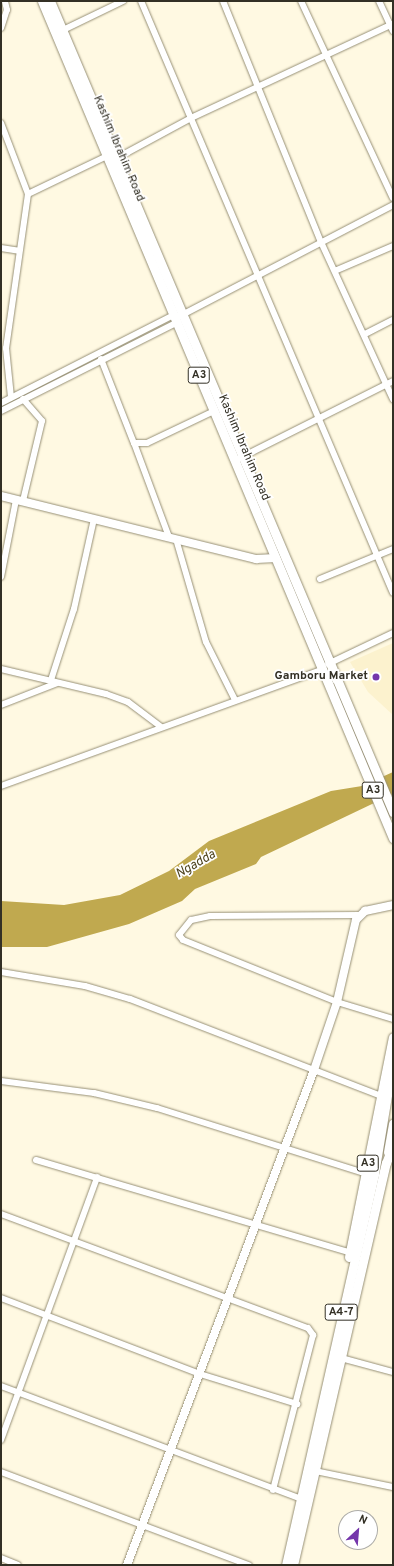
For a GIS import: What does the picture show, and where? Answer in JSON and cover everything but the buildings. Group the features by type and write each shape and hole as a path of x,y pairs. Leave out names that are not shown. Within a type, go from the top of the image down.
{"highway":[{"name":"Kashim Ibrahim Road","path":"42,1 107,156 239,459 325,667"},
{"name":"Kashim Ibrahim Road","path":"50,1 117,158 214,411 239,459 276,558 360,747 393,812"},
{"name":"Kashim Ibrahim Road","path":"360,747 392,835"},
{"name":"A3","path":"346,1290 349,1252 366,1174 379,1095 393,1037"},
{"name":"A4-7","path":"286,1565 346,1290 374,1174 393,1059"},
{"name":"A4-7","path":"294,1565 386,1163 393,1123"},
{"name":"A4-7","path":"386,1163 393,1146"}],"main road":[{"path":"1,496 256,559 276,558"},
{"path":"127,1565 200,1374 226,1298 314,1070 338,1002 360,915 393,906"}],"street":[{"path":"1,28 7,10 5,1"},
{"path":"63,30 123,1"},
{"path":"142,1 191,118 259,273 393,593"},
{"path":"223,1 260,86 321,242 337,270 393,399"},
{"path":"301,1 393,198"},
{"path":"117,158 191,118 325,55 392,27 379,1"},
{"path":"1,123 28,194 4,348 11,397"},
{"path":"28,194 107,156"},
{"path":"1,411 101,359 259,273 393,205"},
{"path":"337,270 393,246"},
{"path":"1,248 19,251"},
{"path":"1,402 178,317"},
{"path":"365,334 393,320"},
{"path":"101,359 172,538 206,642 235,700"},
{"path":"239,459 393,381"},
{"path":"1,577 42,421 23,399"},
{"path":"134,443 147,443 214,411"},
{"path":"51,680 74,609 94,519"},
{"path":"320,579 393,549"},
{"path":"1,786 325,667 393,633"},
{"path":"1,669 51,680 128,702 161,727"},
{"path":"1,704 60,683"},
{"path":"360,915 210,916 191,920 179,935 183,940 338,1002 393,1019"},
{"path":"1,972 85,986 130,999 379,1095"},
{"path":"1,1081 94,1093 157,1108 366,1174"},
{"path":"36,1160 256,1222 349,1252"},
{"path":"1,1440 20,1393 97,1177"},
{"path":"1,1214 308,1328 313,1335 297,1404 273,1490"},
{"path":"1,1298 200,1374 297,1404"},
{"path":"341,1358 393,1372"},
{"path":"1,1386 172,1449 273,1490 301,1499"},
{"path":"315,1471 393,1487"},
{"path":"1,1472 249,1565"},
{"path":"1,1558 18,1565"}],"shaded area":[{"name":"Gamboru Market","path":"393,643 393,715 368,692 350,662"}],"water":[{"name":"Ngadda","path":"393,772 393,794 261,857 256,864 195,889 182,901 129,924 47,947 1,947 1,901 64,905 120,895 169,871 209,841 331,791 362,786"}],"place":[{"name":"Gamboru Market","path":"376,677"}]}
